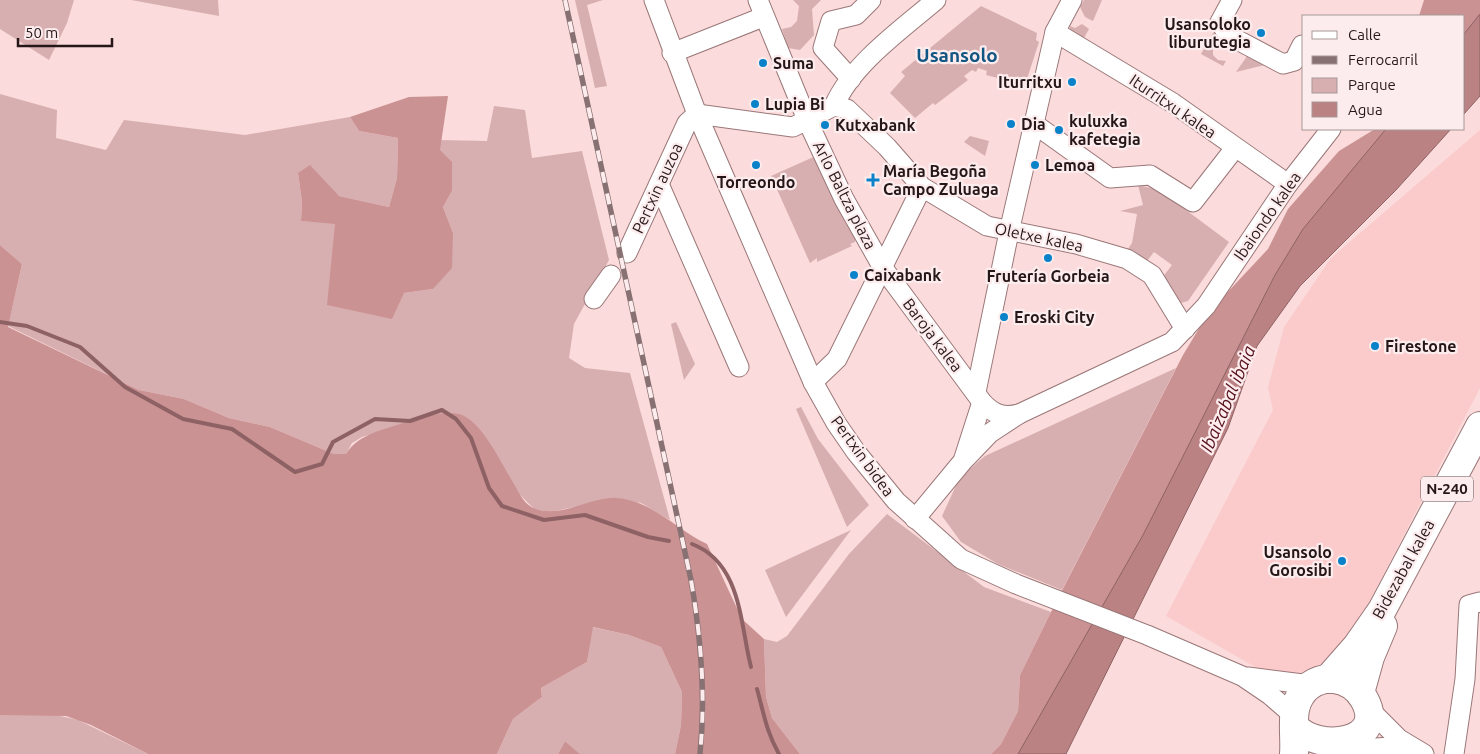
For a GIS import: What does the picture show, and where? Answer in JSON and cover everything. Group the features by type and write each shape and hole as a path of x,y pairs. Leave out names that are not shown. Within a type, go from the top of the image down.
{"highway":[{"name":"Bidezabal kalea","path":"1319,682 1356,646 1382,610 1480,426"},
{"name":"Bidezabal kalea","path":"1364,700 1370,657 1414,551"},
{"path":"1319,682 1351,685 1364,700"},
{"name":"N-240","path":"1294,754 1296,704 1302,693 1319,682"},
{"name":"N-240","path":"1341,752 1358,742 1365,732 1368,722 1364,700"},
{"path":"1294,721 1299,736 1314,750 1326,754 1341,752"}],"street":[{"name":"Pertxin bidea","path":"654,0 692,118 813,382 836,423 856,452 896,501 961,559 1016,584 1147,635 1242,676"},
{"path":"851,78 823,48 831,21 856,15 871,0"},
{"path":"692,118 794,127 808,122 834,106 840,92 851,78 882,46 936,0"},
{"path":"966,453 979,397 1009,232 1033,124 1055,32 1071,0"},
{"path":"1232,0 1220,22 1228,35 1283,64 1294,60 1302,45"},
{"path":"672,53 760,8 808,122"},
{"name":"Iturritxu kalea","path":"1055,32 1173,103 1288,184"},
{"name":"Oletxe kalea","path":"834,106 847,109 888,147 922,187 987,226 1009,232 1076,244 1127,259 1152,275 1185,329"},
{"name":"Pertxin auzoa","path":"627,253 692,118"},
{"name":"Arlo Baltza plaza","path":"808,122 844,199 883,268"},
{"path":"1033,124 1110,178 1150,174 1193,202 1235,148"},
{"name":"Ibaiondo kalea","path":"1185,329 1206,306 1288,184 1330,130"},
{"path":"659,184 739,366"},
{"path":"813,382 837,359 922,187"},
{"name":"Baroja kalea","path":"883,268 979,397"},
{"path":"594,299 611,275"},
{"path":"915,519 966,453 1014,415 1172,342 1185,329"},
{"path":"979,397 994,414 1014,415"},
{"path":"1454,754 1473,680 1469,605 1480,602"},
{"path":"1242,676 1319,682"},
{"path":"1242,676 1270,695 1294,721"},
{"path":"1364,700 1399,739 1423,754"},
{"path":"1341,752 1390,747 1423,754"}],"shaded area":[{"path":"1424,0 1480,0 1480,65 1465,81 1465,15 1419,15"},
{"path":"448,96 440,150 452,162 452,191 443,207 453,233 452,268 433,289 404,293 392,319 327,305 335,224 301,221 302,202 298,173 310,165 339,196 389,207 397,178 398,138 359,131 350,117 409,97"},
{"path":"1373,130 1417,130 1274,277 1089,661 1027,754 991,754 1001,744 1018,711 1020,675 1183,355 1209,312 1268,249 1288,209 1339,151"},
{"path":"1480,130 1480,388 1352,635 1329,661 1298,674 1257,668 1166,616 1273,410 1268,387 1284,327 1331,258"},
{"path":"0,245 22,264 8,327 139,390 184,399 229,418 270,427 334,454 346,454 363,438 384,429 429,416 445,413 459,414 476,425 491,444 520,495 532,507 546,511 557,511 607,498 630,500 653,510 707,544 742,619 764,639 766,697 772,718 800,754 675,754 681,725 682,692 661,647 629,635 593,627 587,662 541,688 542,697 513,719 497,754 148,754 91,725 66,716 0,715"},
{"path":"565,741 580,754 558,754"}],"green space":[{"path":"0,0 74,0 67,23 49,60 0,29"},
{"path":"131,0 218,0 219,16"},
{"path":"575,0 603,0 587,5 607,86 595,88"},
{"path":"793,0 821,0 812,9 814,35 800,50 788,48 782,29 791,27 797,21 799,6"},
{"path":"1084,0 1102,0 1093,21 1085,17 1080,7"},
{"path":"981,6 1037,33 1036,40 1039,42 1025,85 986,75 987,71 978,68 976,72 972,70 964,76 968,80 935,105 933,103 915,118 890,93 905,76 901,72"},
{"path":"1082,24 1089,29 1084,38 1070,30 1070,26 1075,28"},
{"path":"1216,28 1224,38 1213,44 1213,55 1218,60 1226,61 1223,66 1201,54"},
{"path":"1252,49 1273,63 1236,72"},
{"path":"0,94 57,110 56,138 106,150 124,120 245,135 350,117 359,131 398,138 397,178 389,207 339,196 298,173 302,202 301,221 335,223 404,293 433,289 453,233 443,207 452,191 440,151 440,140 487,141 494,106 525,110 532,158 582,151 609,260 574,324 569,358 585,368 630,373 670,520 641,503 616,498 551,512 534,509 441,414 362,437 352,443 346,454 334,454 270,427 229,418 184,399 139,390 8,326 22,264 0,245"},
{"path":"970,136 989,141 985,156 964,142"},
{"path":"818,155 860,243 855,240 855,242 850,244 852,246 817,262 817,258 810,263 771,176"},
{"path":"1138,185 1159,190 1229,242 1188,301 1177,304 1162,278 1172,265 1154,252 1147,261 1126,252 1132,243 1137,214 1120,211 1143,205"},
{"path":"676,322 695,364 684,380 671,324"},
{"path":"1176,368 1062,590 998,564 961,542 942,516 960,477 985,456"},
{"path":"801,407 818,439 869,505 847,527 796,409"},
{"path":"887,514 984,587 1051,612 1020,675 1018,711 1001,744 991,754 800,754 772,718 766,697 764,639 777,642 787,636 849,554"},
{"path":"851,530 786,617 765,570"},
{"path":"592,627 629,635 661,647 682,692 681,725 675,754 580,754 565,741 558,754 497,754 513,719 542,697 541,688 587,662"},
{"path":"0,715 56,715 78,720 148,754 0,754"}],"water":[{"path":"1480,14 1480,96 1465,113 1465,33"},
{"name":"Ibaizabal ibaia","path":"1385,130 1450,130 1396,190 1300,286 1257,346 1228,428 1066,754 1018,754 1143,535 1275,275 1303,229"}],"waterway":[{"path":"0,322 27,326 80,347 125,387 183,419 232,429 295,472 322,464 333,442 375,419 410,421 442,410 456,419 471,438 489,488 502,506 544,520 585,515 648,537 669,541"},
{"path":"692,544 708,553 721,565 730,580 741,615 751,667"},
{"path":"757,689 768,730 779,754"}],"railway":[{"path":"565,0 691,580 701,667 703,710 700,754"}],"place":[{"name":"Usansoloko liburutegia","path":"1261,33"},
{"name":"Suma","path":"763,63"},
{"name":"Iturritxu","path":"1072,82"},
{"name":"Lupia Bi","path":"755,104"},
{"name":"Dia","path":"1011,124"},
{"name":"Kutxabank","path":"825,125"},
{"name":"kuluxka kafetegia","path":"1059,130"},
{"name":"Torreondo","path":"756,165"},
{"name":"Lemoa","path":"1035,165"},
{"name":"María Begoña Campo Zuluaga","path":"873,180"},
{"name":"Frutería Gorbeia","path":"1048,258"},
{"name":"Caixabank","path":"854,275"},
{"name":"Eroski City","path":"1004,317"},
{"name":"Firestone","path":"1375,346"},
{"name":"Usansolo Gorosibi","path":"1342,561"}],"district":[{"name":"Usansolo","path":"957,55"}]}
